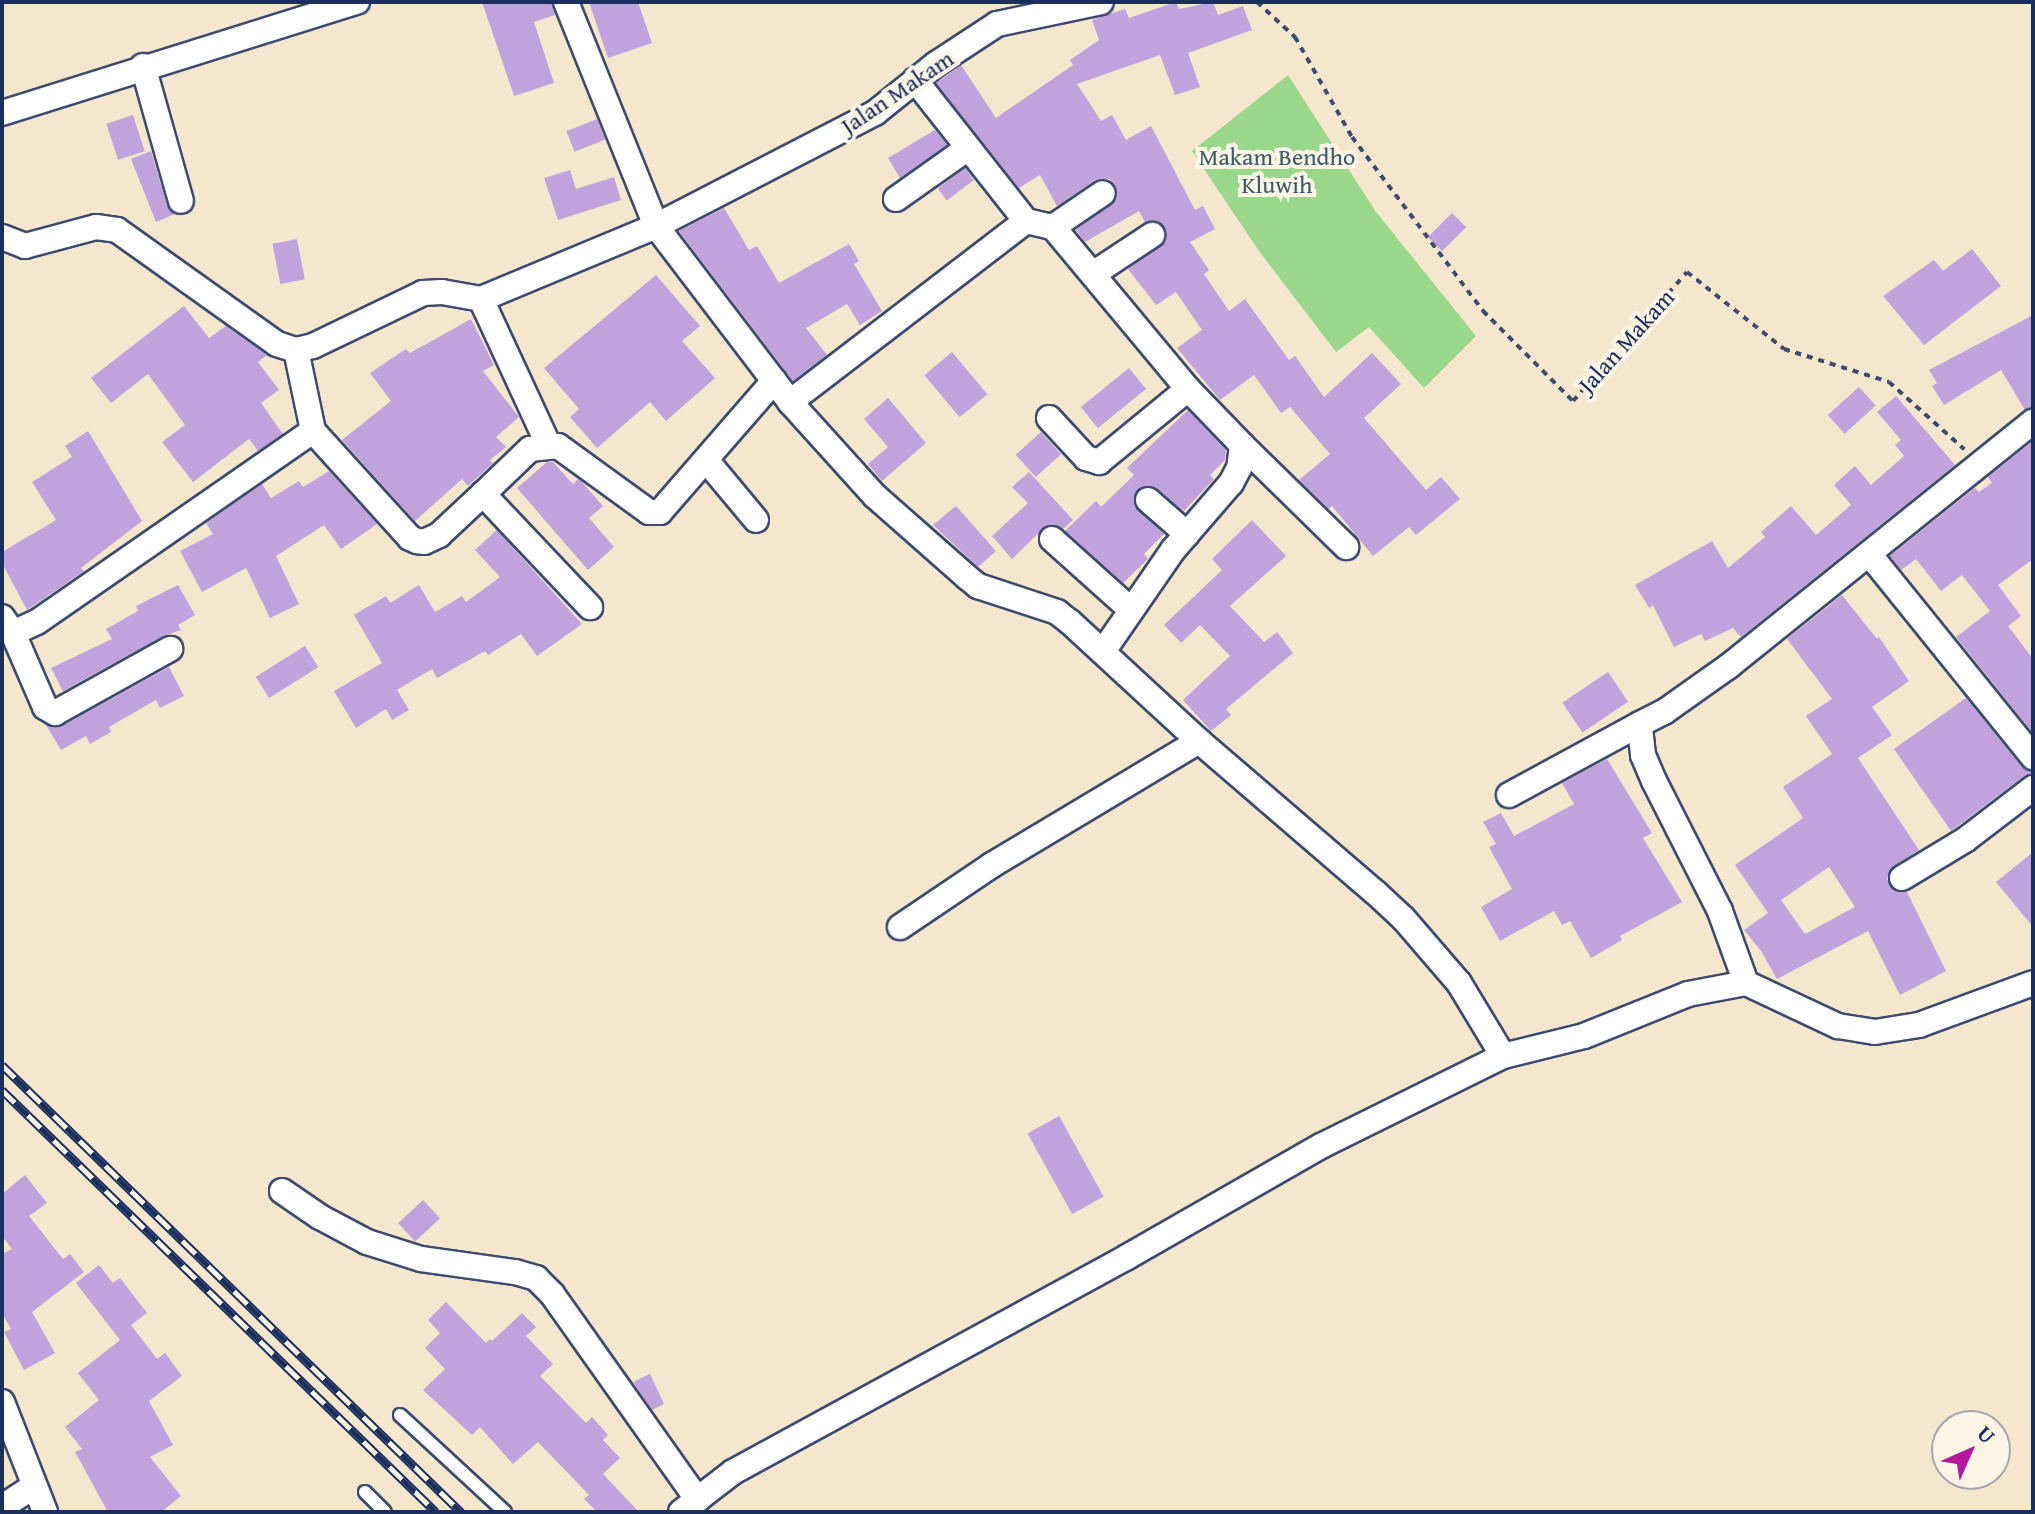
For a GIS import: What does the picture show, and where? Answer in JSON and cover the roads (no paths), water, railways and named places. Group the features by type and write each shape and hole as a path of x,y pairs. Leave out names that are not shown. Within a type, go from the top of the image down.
{"street":[{"path":"2,113 143,66 357,2"},
{"path":"566,2 656,226 790,402 875,496 968,578 978,586 1057,612 1104,650 1199,741 1376,893 1403,918 1459,983 1503,1056"},
{"name":"Jalan Makam","path":"481,299 656,226 875,113 915,80 997,24 1101,2"},
{"path":"143,66 181,201"},
{"path":"915,80 1026,221 1053,227 1188,389 1346,547"},
{"path":"896,199 968,148"},
{"path":"1053,227 1103,193"},
{"path":"790,402 1026,221"},
{"path":"2,237 25,246 96,227 117,230 277,344 296,350 313,346 423,293 442,292 481,299 549,446"},
{"path":"1093,274 1152,235"},
{"path":"296,350 313,431 410,538 424,542 439,535 530,449 549,446 569,451 649,512 660,512 774,381"},
{"path":"1049,418 1086,458 1099,462 1188,389"},
{"path":"1509,795 1664,712 1729,666 2033,422"},
{"path":"170,649 55,713 45,707 8,625 62,607 313,431"},
{"path":"1104,650 1130,609 1187,534 1231,483 1239,468 1242,445"},
{"path":"706,460 756,520"},
{"path":"483,494 590,607"},
{"path":"1148,500 1187,534"},
{"path":"1052,539 1130,609"},
{"path":"1870,555 2033,757"},
{"path":"1640,724 1643,755 1720,911 1746,983"},
{"path":"900,927 992,865 1199,741"},
{"path":"1902,878 1965,840 2033,788"},
{"path":"282,1191 320,1217 367,1242 421,1259 515,1272 536,1278 552,1294 690,1506 733,1472 1127,1257 1321,1146 1503,1056 1584,1036 1688,994 1746,983 1838,1026 1875,1032 1919,1025 2033,983"},
{"path":"2,1402 45,1512"},
{"path":"2,1507 33,1487"}],"lane":[{"path":"400,1415 505,1512"},
{"path":"365,1492 385,1512"}],"railway":[{"path":"2,1065 461,1512"},
{"path":"2,1090 436,1512"}],"park label":[{"name":"Makam Bendho Kluwih","path":"1277,171"}]}
